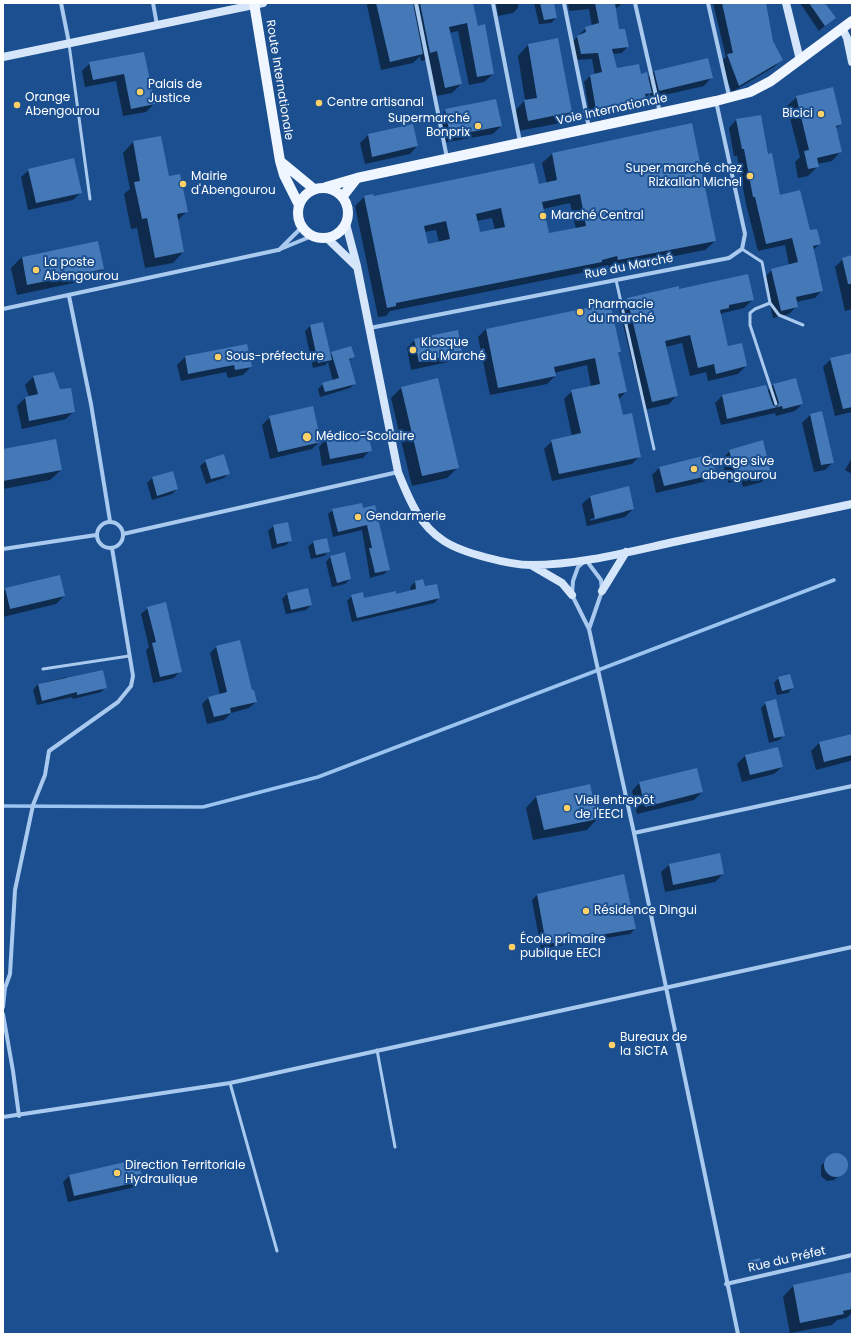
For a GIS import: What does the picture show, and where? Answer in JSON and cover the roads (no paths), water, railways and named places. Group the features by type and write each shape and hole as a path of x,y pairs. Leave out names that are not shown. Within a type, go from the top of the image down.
{"main road":[{"name":"Route Internationale","path":"257,4 280,161 284,175 299,205"},
{"name":"Voie Internationale","path":"326,187 357,178 716,102 750,92 771,81 852,21"},
{"path":"280,161 314,189"},
{"path":"343,196 357,178"},
{"path":"326,187 335,190 343,196 349,209 346,224 335,235 328,238 312,236 302,227 298,220 299,205 302,198 314,189 326,187"}],"street":[{"path":"60,3 69,43"},
{"path":"153,3 157,25"},
{"path":"416,3 447,159"},
{"path":"493,3 520,143"},
{"path":"564,3 590,129"},
{"path":"635,3 660,113"},
{"path":"708,3 730,98"},
{"path":"786,3 800,60"},
{"path":"3,57 257,4"},
{"path":"842,28 847,38 852,62"},
{"path":"716,102 745,234 742,249"},
{"path":"346,224 357,266 398,472 410,502 425,525 445,542 501,561 531,565 586,560 852,504"},
{"path":"278,250 302,227"},
{"path":"3,309 278,250 312,236"},
{"path":"328,238 357,266"},
{"name":"Rue du Marché","path":"369,328 729,258 742,249"},
{"path":"69,296 91,404 110,521"},
{"path":"123,534 398,472"},
{"path":"110,521 119,525 123,534 121,542 112,548 103,546 97,540 96,535 101,524 110,521"},
{"path":"3,549 96,535"},
{"path":"3,1008 4,988 10,974 15,890 33,805 44,776 49,751 118,702 131,686 133,676 112,548"},
{"path":"589,629 602,591 626,552"},
{"path":"586,560 601,580 602,591"},
{"path":"572,595 573,580 578,567 586,560"},
{"path":"531,565 562,583 572,595 589,629 634,833 726,1284 738,1334"},
{"path":"634,833 852,786"},
{"path":"3,1117 19,1116 230,1083 852,947"},
{"path":"3,1014 19,1116"},
{"name":"Rue du Préfet","path":"726,1284 852,1255"}],"lane":[{"path":"69,43 90,199"},
{"path":"742,249 762,262 770,302 779,315 803,325"},
{"path":"616,280 654,449"},
{"path":"770,302 750,313 750,325 776,404"},
{"path":"43,669 129,656"},
{"path":"378,1050 395,1147"},
{"path":"230,1083 277,1251"}],"waterway":[{"path":"3,806 203,807 318,777 834,580"}],"place":[{"name":"Palais de Justice","path":"140,92"},
{"name":"Centre artisanal","path":"319,103"},
{"name":"Orange Abengourou","path":"17,105"},
{"name":"Bicici","path":"821,114"},
{"name":"Supermarché Bonprix","path":"478,126"},
{"name":"Super marché chez Rizkallah Michel","path":"750,176"},
{"name":"Mairie d'Abengourou","path":"183,184"},
{"name":"Marché Central","path":"543,216"},
{"name":"La poste Abengourou","path":"36,270"},
{"name":"Pharmacie du marché","path":"580,312"},
{"name":"Kiosque du Marché","path":"413,350"},
{"name":"Sous-préfecture","path":"218,357"},
{"name":"Médico-Scolaire","path":"307,437"},
{"name":"Garage sive abengourou","path":"694,469"},
{"name":"Gendarmerie","path":"358,517"},
{"name":"Vieil entrepôt de l'EECI","path":"567,808"},
{"name":"Résidence Dingui","path":"586,911"},
{"name":"École primaire publique EECI","path":"512,947"},
{"name":"Bureaux de la SICTA","path":"612,1045"},
{"name":"Direction Territoriale Hydraulique","path":"117,1173"}]}
